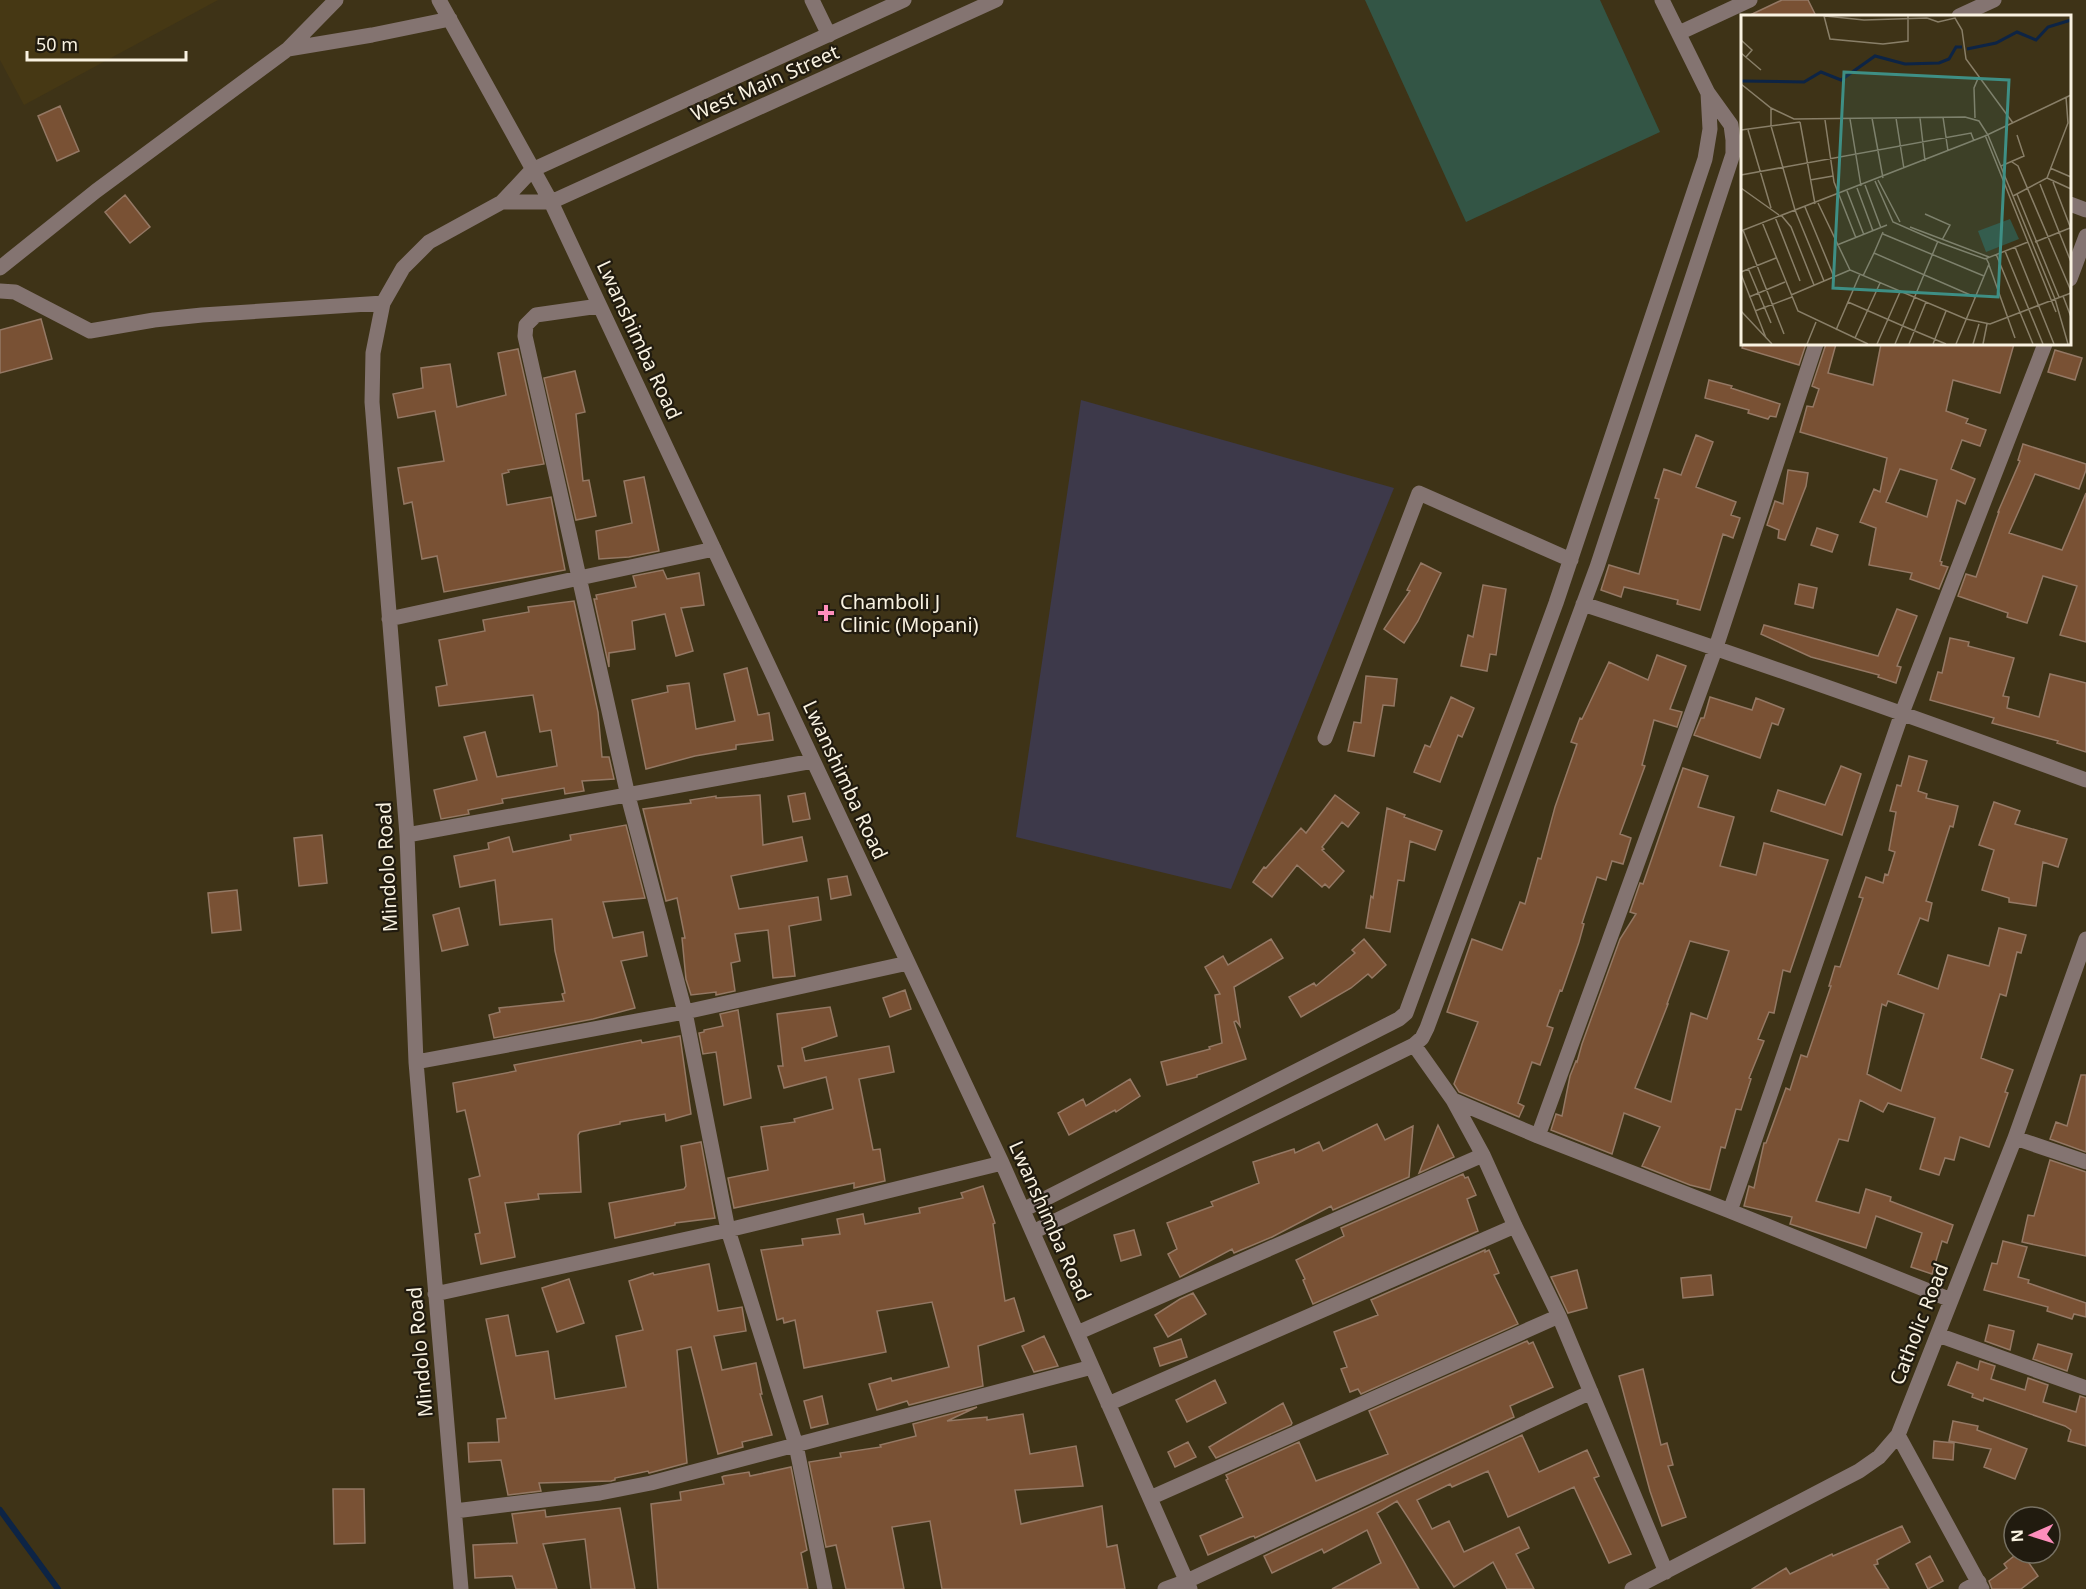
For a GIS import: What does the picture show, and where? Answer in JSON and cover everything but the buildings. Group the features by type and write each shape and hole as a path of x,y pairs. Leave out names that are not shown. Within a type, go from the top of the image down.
{"street":[{"path":"0,268 96,190 288,49 336,0"},
{"name":"Lwanshimba Road","path":"440,0 550,202 714,549 1002,1163 1188,1585"},
{"path":"812,0 829,35"},
{"path":"532,170 904,0"},
{"name":"West Main Street","path":"550,202 996,0"},
{"path":"1662,0 1708,93 1737,122"},
{"path":"1679,33 1750,0"},
{"path":"1961,15 1994,0"},
{"path":"288,49 450,19"},
{"path":"1023,1210 1399,1019 1406,1013 1571,560 1705,159 1710,129 1708,93"},
{"path":"1710,129 1737,122"},
{"path":"1033,1232 1414,1045 1422,1038 1428,1028 1583,604 1733,154 1737,122"},
{"name":"Mindolo Road","path":"461,1589 416,1062 407,835 372,402 373,352 383,303 403,268 429,242 502,202 532,170"},
{"name":"Mindolo Road","path":"502,202 550,202"},
{"path":"2071,204 2086,210"},
{"path":"2071,276 2086,236"},
{"path":"0,291 15,292 90,330 202,315 383,303"},
{"path":"599,306 536,315 526,325 525,336 628,796 685,1012 729,1230 796,1445 825,1589"},
{"path":"1538,1136 1716,647 1816,345"},
{"path":"1730,1211 1902,713 2044,345"},
{"path":"1634,373 1658,382"},
{"path":"1325,738 1419,493 1571,560"},
{"path":"389,619 714,549"},
{"path":"1583,604 1716,647 2086,780"},
{"path":"407,835 813,761"},
{"name":"Catholic Road","path":"1632,1589 1859,1471 1879,1457 1898,1435 2015,1138 2086,941"},
{"path":"416,1062 685,1012 908,963"},
{"path":"1414,1045 1453,1100 1483,1155 1558,1316 1666,1572"},
{"path":"1453,1100 1951,1300"},
{"path":"2015,1138 2086,1162"},
{"path":"1077,1333 1483,1155"},
{"path":"435,1294 729,1230 1002,1163"},
{"path":"1108,1404 1515,1226"},
{"path":"1150,1498 1558,1316"},
{"path":"1938,1335 2086,1388"},
{"path":"455,1511 600,1493 651,1483 1092,1367"},
{"path":"1164,1589 1188,1585 1591,1392"},
{"path":"1898,1435 1976,1587"}],"shaded area":[{"path":"0,0 218,0 24,105 0,60"},
{"path":"1081,400 1394,488 1231,889 1016,837"}],"green space":[{"path":"1365,0 1600,0 1660,132 1466,222"}],"waterway":[{"path":"0,1510 58,1589"}],"place":[{"name":"Chamboli J Clinic (Mopani)","path":"826,613"}]}
